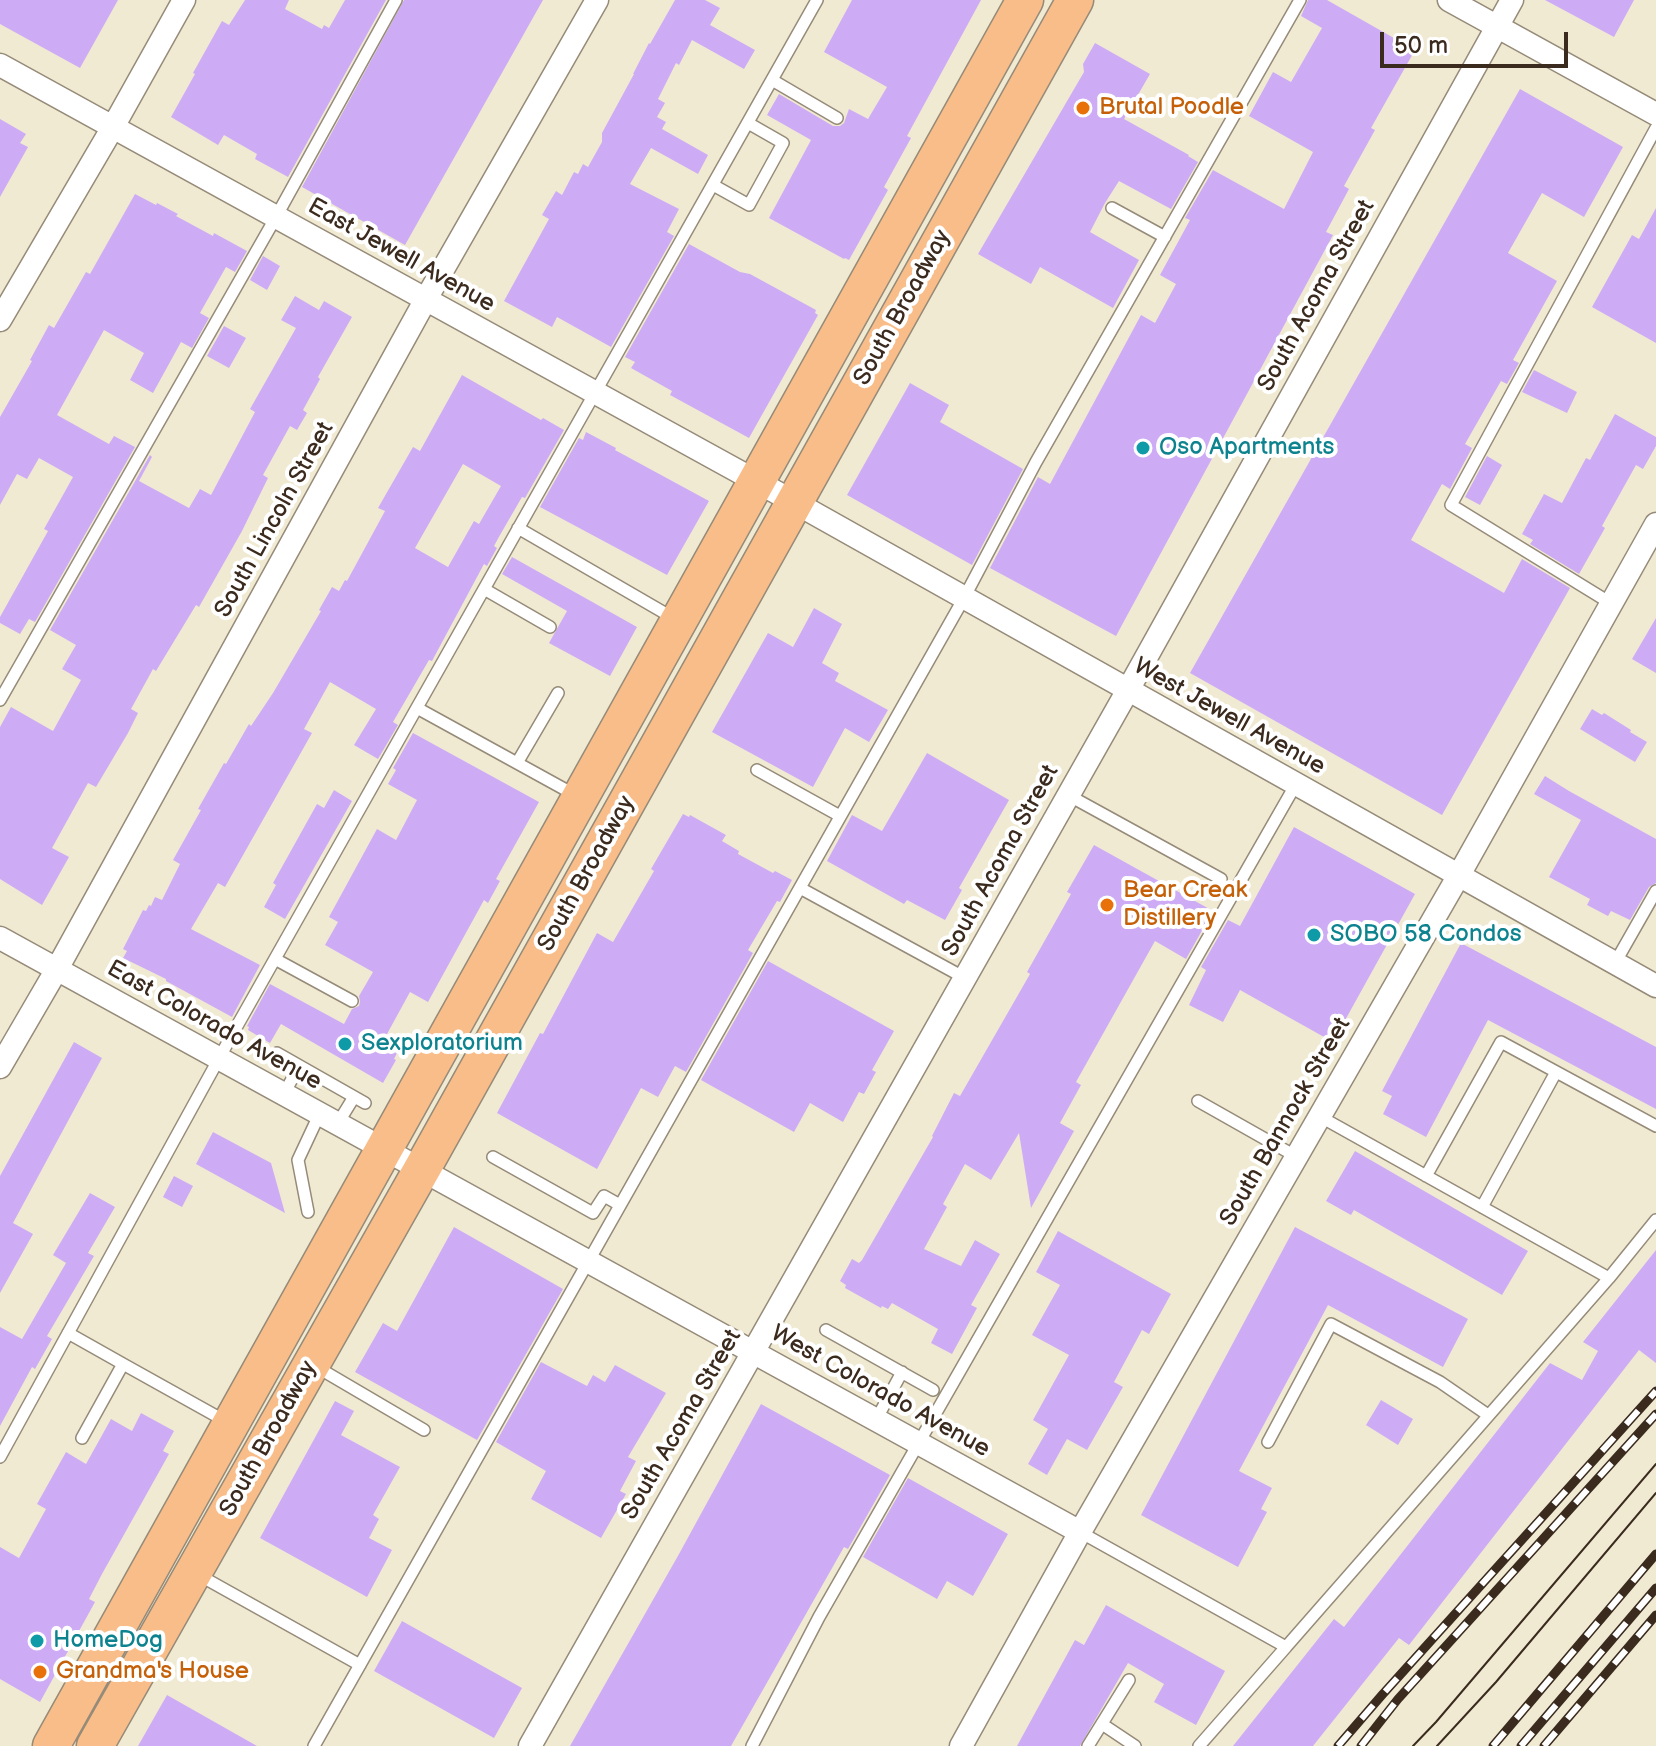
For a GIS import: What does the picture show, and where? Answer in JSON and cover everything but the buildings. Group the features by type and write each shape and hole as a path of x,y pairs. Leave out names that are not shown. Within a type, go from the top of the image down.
{"main road":[{"name":"South Broadway","path":"95,1746 311,1363 404,1159 581,799 679,622 776,492 1025,0"},
{"name":"South Broadway","path":"51,1746 231,1425 404,1159 776,492 1075,0"}],"street":[{"path":"0,320 184,0"},
{"name":"South Lincoln Street","path":"0,1067 426,299 597,0"},
{"path":"1449,0 1656,114"},
{"name":"South Acoma Street","path":"530,1746 1128,690 1512,0"},
{"name":"East Jewell Avenue","path":"0,65 776,492"},
{"name":"West Jewell Avenue","path":"776,492 1656,986"},
{"name":"South Bannock Street","path":"961,1746 1656,524"},
{"name":"East Colorado Avenue","path":"0,938 404,1159"},
{"name":"West Colorado Avenue","path":"404,1159 1080,1532"}],"lane":[{"path":"0,700 276,217 396,0"},
{"path":"0,1457 219,1058 817,0"},
{"path":"314,1746 964,598 1036,462 1300,0"},
{"path":"772,80 837,118"},
{"path":"713,185 749,205 783,143 748,123"},
{"path":"1612,604 1451,505 1656,128"},
{"path":"1112,208 1165,237"},
{"path":"518,528 679,622"},
{"path":"484,589 550,627"},
{"path":"517,763 558,693"},
{"path":"417,708 581,799"},
{"path":"757,770 840,816"},
{"path":"752,1746 819,1617 1296,784"},
{"path":"1068,795 1221,879"},
{"path":"800,888 965,978"},
{"path":"1615,963 1656,891"},
{"path":"275,959 352,1001"},
{"path":"1426,1176 1501,1042 1656,1126"},
{"path":"277,1053 360,1100 329,1118 298,1160 308,1212"},
{"path":"284,1094 299,1066"},
{"path":"1482,1207 1556,1072"},
{"path":"1198,1101 1297,1157"},
{"path":"1319,1116 1609,1278"},
{"path":"493,1157 593,1213 604,1196 620,1205"},
{"path":"1199,1746 1609,1278 1656,1220"},
{"path":"1268,1442 1331,1324 1440,1382 1488,1415"},
{"path":"826,1330 933,1390"},
{"path":"68,1333 231,1425"},
{"path":"311,1363 424,1430"},
{"path":"82,1438 123,1364"},
{"path":"876,1420 902,1372"},
{"path":"1080,1532 1286,1647"},
{"path":"193,1572 360,1665"},
{"path":"1088,1746 1129,1680"},
{"path":"1102,1724 1135,1746"}],"tram line":[{"path":"1413,1746 1656,1464"},
{"path":"1437,1746 1496,1682 1656,1493"}],"railway":[{"path":"1338,1746 1656,1391"},
{"path":"1361,1746 1398,1699 1656,1414"},
{"path":"1493,1746 1656,1554"},
{"path":"1521,1746 1656,1588"},
{"path":"1544,1746 1656,1615"}],"place":[{"name":"Brutal Poodle","path":"1083,108"},
{"name":"Oso Apartments","path":"1143,448"},
{"name":"Bear Creak Distillery","path":"1107,905"},
{"name":"SOBO 58 Condos","path":"1314,935"},
{"name":"Sexploratorium","path":"345,1044"},
{"name":"HomeDog","path":"37,1641"},
{"name":"Grandma's House","path":"40,1672"}]}
